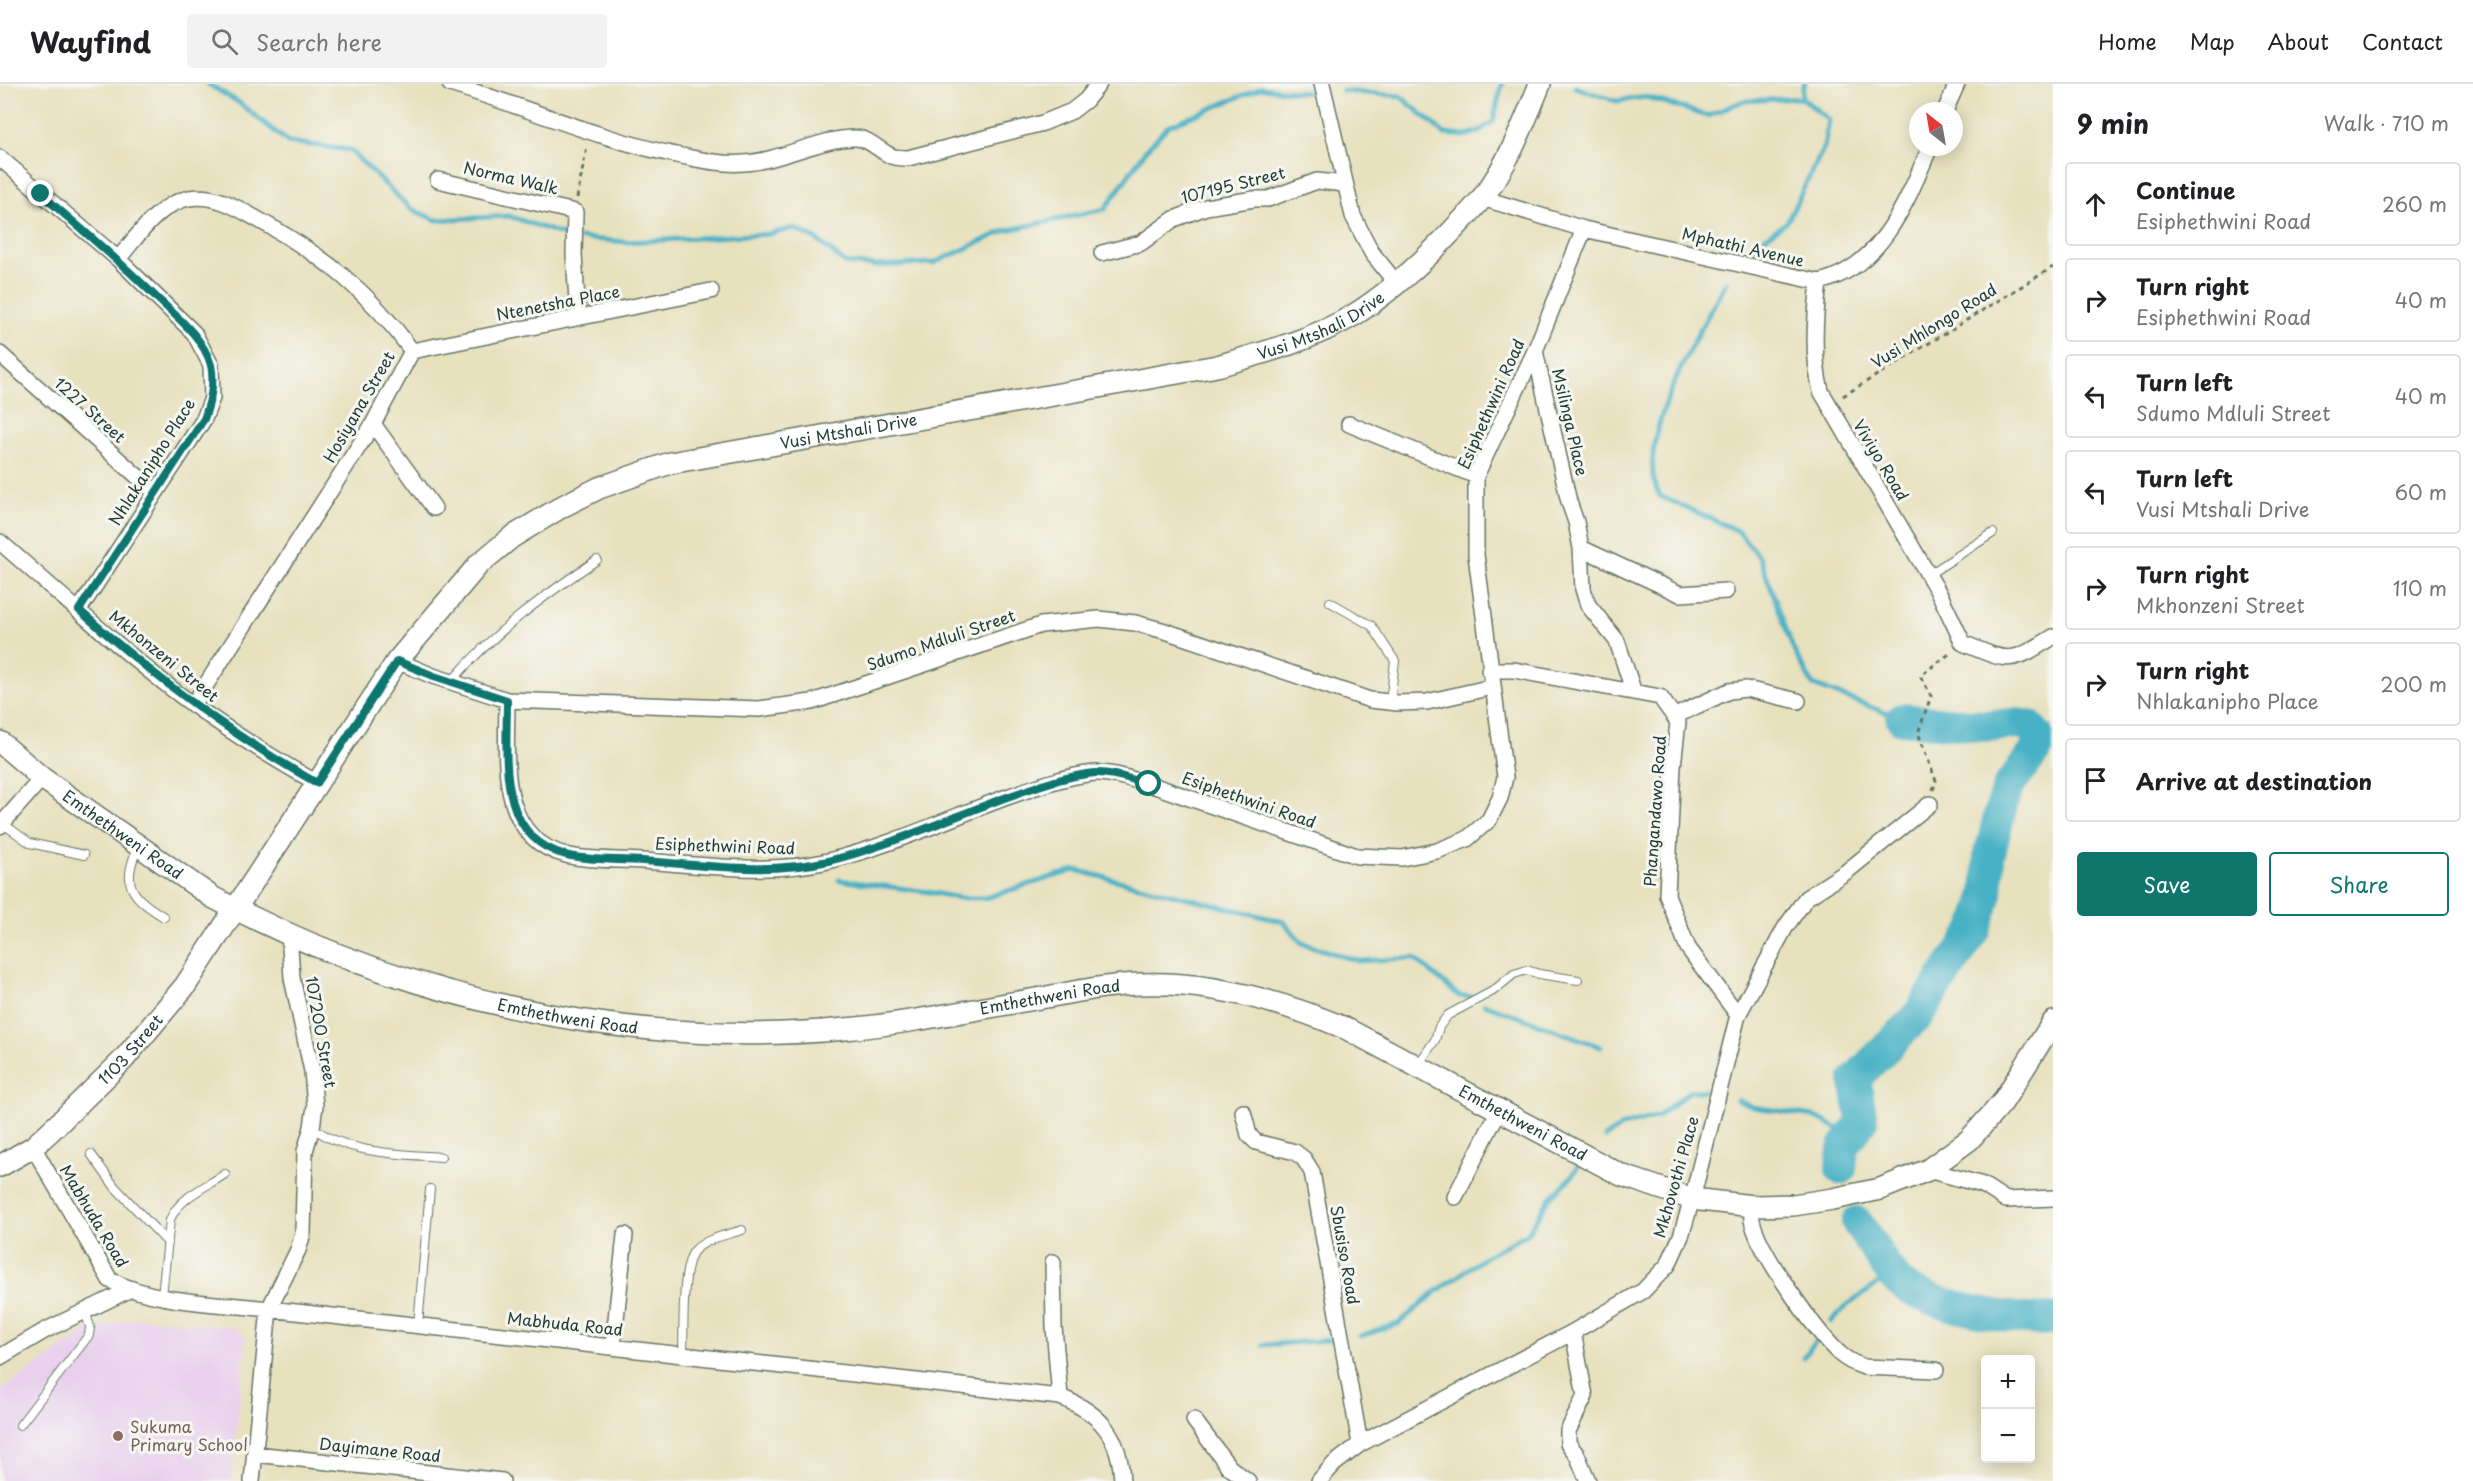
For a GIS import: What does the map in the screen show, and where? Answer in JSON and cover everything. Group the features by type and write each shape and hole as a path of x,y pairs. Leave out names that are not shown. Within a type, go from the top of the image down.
{"street":[{"path":"450,84 589,132 648,149 724,163 744,163 777,158 839,140 856,138 866,140 893,157 908,158 1043,123 1072,111 1086,100 1099,84"},
{"path":"1322,84 1353,216 1372,253 1397,284"},
{"name":"Vusi Mtshali Drive","path":"236,909 397,661 479,564 534,522 608,485 670,463 1217,366 1307,337 1353,315 1420,266 1482,198 1517,139 1539,84"},
{"path":"1949,102 1957,84"},
{"name":"Mphathi Avenue","path":"1482,198 1584,229 1819,282 1837,278 1868,257 1888,233 1926,156"},
{"name":"Nhlakanipho Place","path":"0,158 118,259 194,333 211,365 212,399 204,419 79,610"},
{"name":"Norma Walk","path":"438,180 575,212 574,254 578,317"},
{"name":"107195 Street","path":"1102,253 1140,243 1174,219 1206,207 1268,199 1317,181 1345,184"},
{"name":"Hosiyana Street","path":"118,259 149,223 168,207 188,198 211,197 300,242 326,261 359,289 397,330 412,351 373,424 193,705"},
{"name":"Esiphethwini Road","path":"507,700 509,789 514,812 524,829 543,846 566,855 700,865 801,866 849,855 1026,790 1097,773 1116,775 1149,784 1357,856 1402,858 1437,851 1467,839 1489,820 1500,798 1505,777 1504,755 1489,670 1476,555 1476,476 1535,351 1584,229"},
{"name":"Viviyo Road","path":"1819,282 1815,318 1817,376 1827,406 1928,575 1963,643"},
{"name":"Ntenetsha Place","path":"412,351 711,291"},
{"name":"Msilinga Place","path":"1535,351 1569,502 1576,522 1581,548 1581,575 1588,605 1617,641 1633,690"},
{"name":"1227 Street","path":"0,354 155,492"},
{"path":"373,424 434,508"},
{"path":"1349,424 1476,476"},
{"name":"Mkhonzeni Street","path":"0,542 139,662 193,705 317,783"},
{"path":"1581,548 1680,594 1698,595 1726,591"},
{"name":"Sdumo Mdluli Street","path":"397,661 507,700 759,709 812,702 1041,626 1099,619 1135,623 1165,631 1370,700 1427,702 1492,687"},
{"path":"1963,643 1997,658 2010,660 2024,655 2053,636"},
{"name":"Phangandawo Road","path":"1489,670 1514,670 1633,690 1660,697 1675,716 1678,734 1673,765 1667,895 1688,948 1738,1015"},
{"path":"1675,716 1729,691 1746,689 1798,701"},
{"name":"Emthethweni Road","path":"0,742 42,778 138,846 194,885 236,909 371,967 461,996 537,1012 627,1026 703,1033 844,1030 1093,988 1142,984 1241,993 1301,1010 1345,1028 1621,1175 1692,1198 1753,1206 1793,1206 1880,1189 1928,1170 1969,1140 2002,1103 2053,1022"},
{"path":"1,825 42,778"},
{"name":"Mkhovothi Place","path":"1319,1481 1334,1464 1360,1444 1573,1332 1643,1291 1668,1265 1681,1236 1692,1198 1738,1015 1785,928 1806,898 1846,872 1925,808"},
{"name":"1103 Street","path":"0,1166 33,1147 123,1060 185,986 236,909"},
{"name":"107200 Street","path":"269,1309 298,1250 303,1233 305,1151 315,1106 312,1071 292,978 289,932"},
{"path":"1455,1197 1499,1110"},
{"name":"Sbusiso Road","path":"1243,1112 1249,1135 1256,1142 1295,1152 1304,1158 1312,1172 1360,1444"},
{"name":"Mabhuda Road","path":"33,1147 110,1280 129,1290 269,1309 1060,1397 1082,1406 1102,1422 1118,1450 1122,1481"},
{"path":"1928,1170 1983,1185 2006,1200 2053,1198"},
{"path":"1753,1206 1751,1219 1764,1248 1800,1305 1841,1355 1864,1367 1936,1370"},
{"path":"613,1347 625,1235"},
{"path":"1053,1262 1054,1327 1060,1397"},
{"path":"0,1357 46,1330 129,1290"},
{"path":"252,1481 269,1309"},
{"path":"1573,1332 1585,1396 1568,1431 1568,1443 1577,1455 1588,1481"},
{"path":"1194,1420 1228,1467 1248,1481"},
{"name":"Dayimane Road","path":"255,1454 502,1481"}],"lane":[{"path":"1928,575 1993,534"},
{"path":"451,682 466,664 513,620 597,560"},
{"path":"1330,602 1372,626 1395,661 1390,702"},
{"path":"1,825 30,843 84,855"},
{"path":"138,846 128,872 130,882 138,900 164,917"},
{"path":"1417,1066 1435,1040 1439,1027 1448,1016 1493,991 1514,974 1527,970 1578,980"},
{"path":"312,1127 330,1139 348,1145 395,1154 441,1157"},
{"path":"91,1154 127,1200 168,1243"},
{"path":"162,1296 170,1220 173,1212 181,1203 225,1174"},
{"path":"418,1325 430,1190"},
{"path":"683,1355 687,1264 691,1254 702,1245 742,1230"},
{"path":"20,1425 89,1335 90,1327 85,1311"}],"path":[{"name":"Norma Walk","path":"575,212 589,132"},
{"name":"Vusi Mhlongo Road","path":"1827,406 2053,267"},
{"path":"1925,808 1922,803 1933,792 1936,781 1918,733 1931,696 1922,677 1924,672 1963,643"}],"shaded area":[{"name":"Sukuma Primary School","path":"140,1318 237,1328 246,1339 231,1481 0,1481 0,1391 86,1331"}],"waterway":[{"path":"208,84 238,102 288,142 350,150 411,209 436,220 509,216 569,237"},
{"path":"1343,91 1400,96 1445,134 1464,136 1477,132 1493,122 1502,84"},
{"path":"1751,251 1763,239 1787,222 1824,147 1829,120 1802,98 1805,84"},
{"path":"1575,87 1616,101 1646,97 1708,116 1743,101 1802,98"},
{"path":"580,238 626,242 770,234 793,228 816,239 845,263 876,266 934,263 1004,231 1105,209 1146,150 1168,126 1261,88 1310,93"},
{"path":"1726,282 1686,357 1661,419 1654,448 1653,474 1660,496 1738,531 1760,558 1794,651 1813,685 1902,719"},
{"path":"1841,1169 1843,1148 1862,1121 1855,1079 1916,1018 1976,928 1987,893 1989,857 2003,800 2009,785 2037,749 2037,735 2029,726 2017,724 1982,726 1902,719"},
{"path":"839,880 959,898 985,898 1075,870 1284,922 1302,943 1358,961 1414,958 1459,996 1473,997"},
{"path":"1484,1004 1601,1047"},
{"path":"1605,1137 1623,1126 1658,1116 1690,1091 1703,1091"},
{"path":"1737,1100 1753,1107 1814,1116 1852,1136"},
{"path":"1360,1336 1398,1324 1437,1291 1488,1255 1527,1234 1549,1199 1569,1180 1577,1168"},
{"path":"1857,1222 1894,1276 1911,1290 1929,1298 1973,1311 2018,1318 2053,1319"},
{"path":"1831,1322 1846,1306 1892,1274"},
{"path":"1263,1345 1330,1340"},
{"path":"1804,1357 1817,1340"}],"place":[{"name":"Sukuma Primary School","path":"118,1436"}],"route":[{"path":"41,194 118,259 194,333 211,365 212,399 204,419 79,610 130,655 193,705 317,783 397,661 462,686 507,700 509,789 514,812 524,829 543,846 566,855 700,865 801,866 849,855 1026,790 1065,779 1097,773 1116,775 1149,784"}]}
